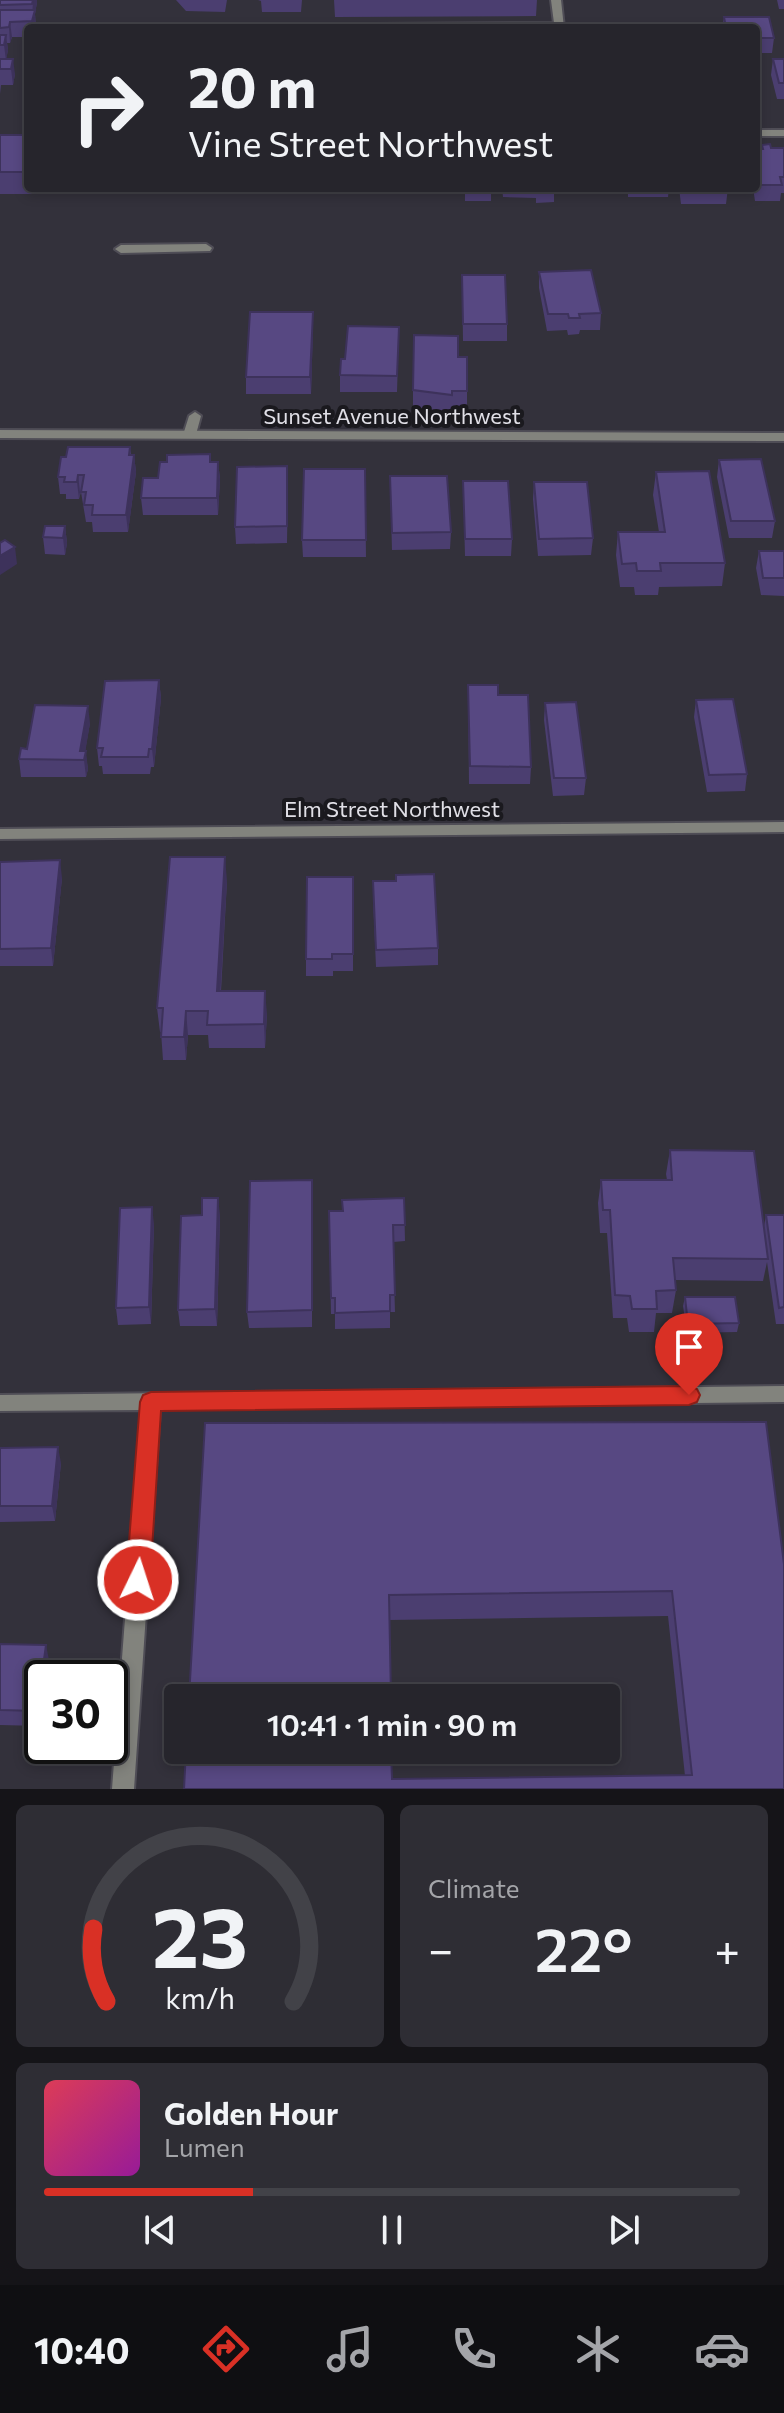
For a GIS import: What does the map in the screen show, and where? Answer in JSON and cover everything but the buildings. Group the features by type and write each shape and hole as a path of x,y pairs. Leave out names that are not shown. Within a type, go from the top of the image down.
{"street":[{"path":"556,0 560,24"},
{"path":"760,133 784,133"},
{"path":"121,249 206,248"},
{"path":"190,435 195,416"},
{"name":"Sunset Avenue Northwest","path":"0,434 784,437"},
{"name":"Elm Street Northwest","path":"0,834 784,827"},
{"path":"0,1403 784,1394"},
{"path":"123,1789 151,1402"}],"route":[{"path":"138,1580 151,1402 689,1395"}]}
